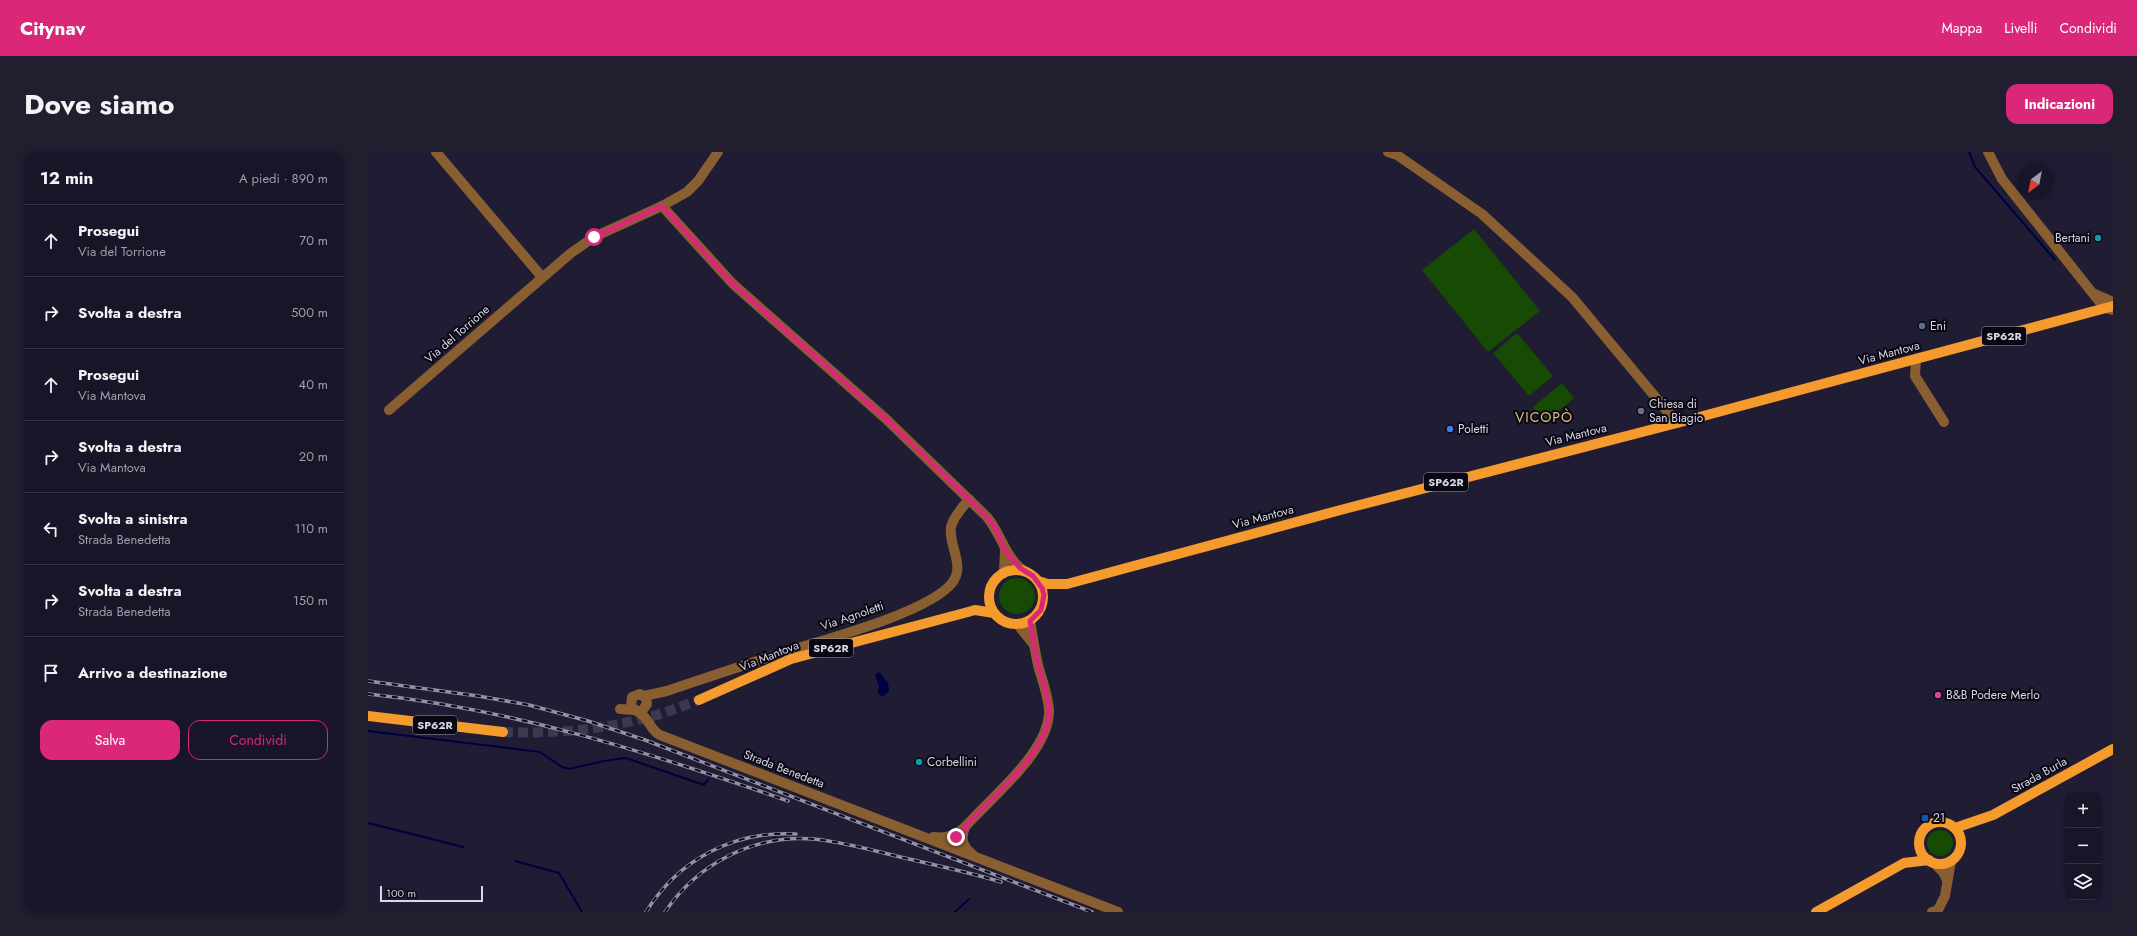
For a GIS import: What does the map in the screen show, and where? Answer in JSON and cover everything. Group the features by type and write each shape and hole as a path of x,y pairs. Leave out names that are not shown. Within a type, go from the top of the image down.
{"main road":[{"name":"Via Mantova","path":"1026,572 1038,581 1048,584 1067,584 1348,508 2112,308"},
{"path":"1004,573 1019,570 1026,572"},
{"name":"Via Mantova","path":"968,612 976,607 989,594 994,583 1004,573"},
{"path":"1038,581 1044,595 1043,603"},
{"name":"Via Mantova","path":"1030,621 1041,610 1043,603 1054,592 1067,584"},
{"path":"989,594 990,605 994,613"},
{"name":"Via Mantova","path":"699,700 791,659 975,610 994,613 1006,622 1018,624"},
{"path":"1018,624 1030,621"},
{"name":"SP62R","path":"368,716 503,732"},
{"name":"Strada Burla","path":"1816,912 1904,863 1919,844 1922,832 1932,824 1944,822 1955,828 1977,822 2113,749"},
{"name":"Strada Burla","path":"1904,863 1945,863 1951,861 1956,857 1968,831 1977,822"},
{"path":"1955,828 1961,845"},
{"path":"1919,844 1921,850 1931,862"}],"street":[{"path":"436,152 542,277"},
{"name":"Via del Torrione","path":"389,410 542,277 594,237 662,206 687,192 698,181 718,152"},
{"path":"1988,152 2002,179 2093,293 2112,308"},
{"path":"1395,153 1482,214 1572,297 1677,423"},
{"path":"662,206 733,284 885,418 969,499 996,529 1005,550 1020,568 1026,572"},
{"path":"1916,359 1915,376 1944,422"},
{"name":"Via Agnoletti","path":"639,704 667,691 874,624 930,601 944,592 953,582 956,575 957,556 951,538 951,527 956,517 969,499"},
{"path":"1004,573 1005,550"},
{"path":"965,827 962,841 954,846 946,840 965,827 1030,757 1047,727 1049,712 1048,700 1034,646 1030,621"},
{"path":"1018,624 1034,646"},
{"name":"Strada Benedetta","path":"639,704 650,727 660,735 923,836 946,840 978,858 1118,912"},
{"name":"Strada Benedetta","path":"962,841 967,850 978,858"},
{"path":"1932,912 1938,910 1947,890 1947,880 1951,861"},
{"path":"1931,862 1943,872 1947,880"}],"green space":[{"path":"1474,229 1540,311 1488,352 1422,270"},
{"path":"1517,333 1553,376 1529,396 1493,353"},
{"path":"1562,383 1574,398 1545,423 1533,407"},
{"path":"1017,578 1027,581 1032,586 1035,596 1032,606 1027,611 1017,614 1007,611 1002,606 999,596 1002,586 1007,581"},
{"path":"1940,830 1949,834 1953,843 1949,852 1940,856 1931,852 1927,843 1931,834"}],"shaded area":[{"path":"879,672 888,683 889,691 882,697 878,693 879,686 875,675"}],"waterway":[{"path":"1969,152 1975,167 2055,260"},
{"path":"368,731 540,752 562,767 569,769 604,761 626,758 704,785 708,779"},
{"path":"368,823 463,847"},
{"path":"515,861 559,873 582,912"},
{"path":"955,912 969,899"}],"tunnel":[{"path":"503,732 558,732 595,728 655,715 699,700"}],"railway":[{"path":"368,681 478,696 529,705 588,721 645,740 1092,912"},
{"path":"368,694 476,710 581,735 685,766 788,801"},
{"path":"646,912 674,877 691,863 710,852 730,843 751,837 773,834 796,834"},
{"path":"665,912 678,895 694,879 711,866 730,855 770,841 792,839 814,839 847,844 1001,882"}],"place":[{"name":"Bertani","path":"2098,238"},
{"name":"Eni","path":"1922,326"},
{"name":"Chiesa di San Biagio","path":"1641,411"},
{"name":"Poletti","path":"1450,429"},
{"name":"B&B Podere Merlo","path":"1938,695"},
{"name":"Corbellini","path":"919,762"},
{"name":"21","path":"1925,818"}],"district":[{"name":"VICOPÒ","path":"1544,417"}],"route":[{"path":"594,237 662,206 733,284 885,418 969,499 987,517 996,529 1005,550 1011,558 1020,568 1038,581 1044,595 1043,603 1041,610 1030,621 1039,668 1048,700 1049,712 1047,727 1030,757 965,827 962,834 962,841 956,837"}]}
